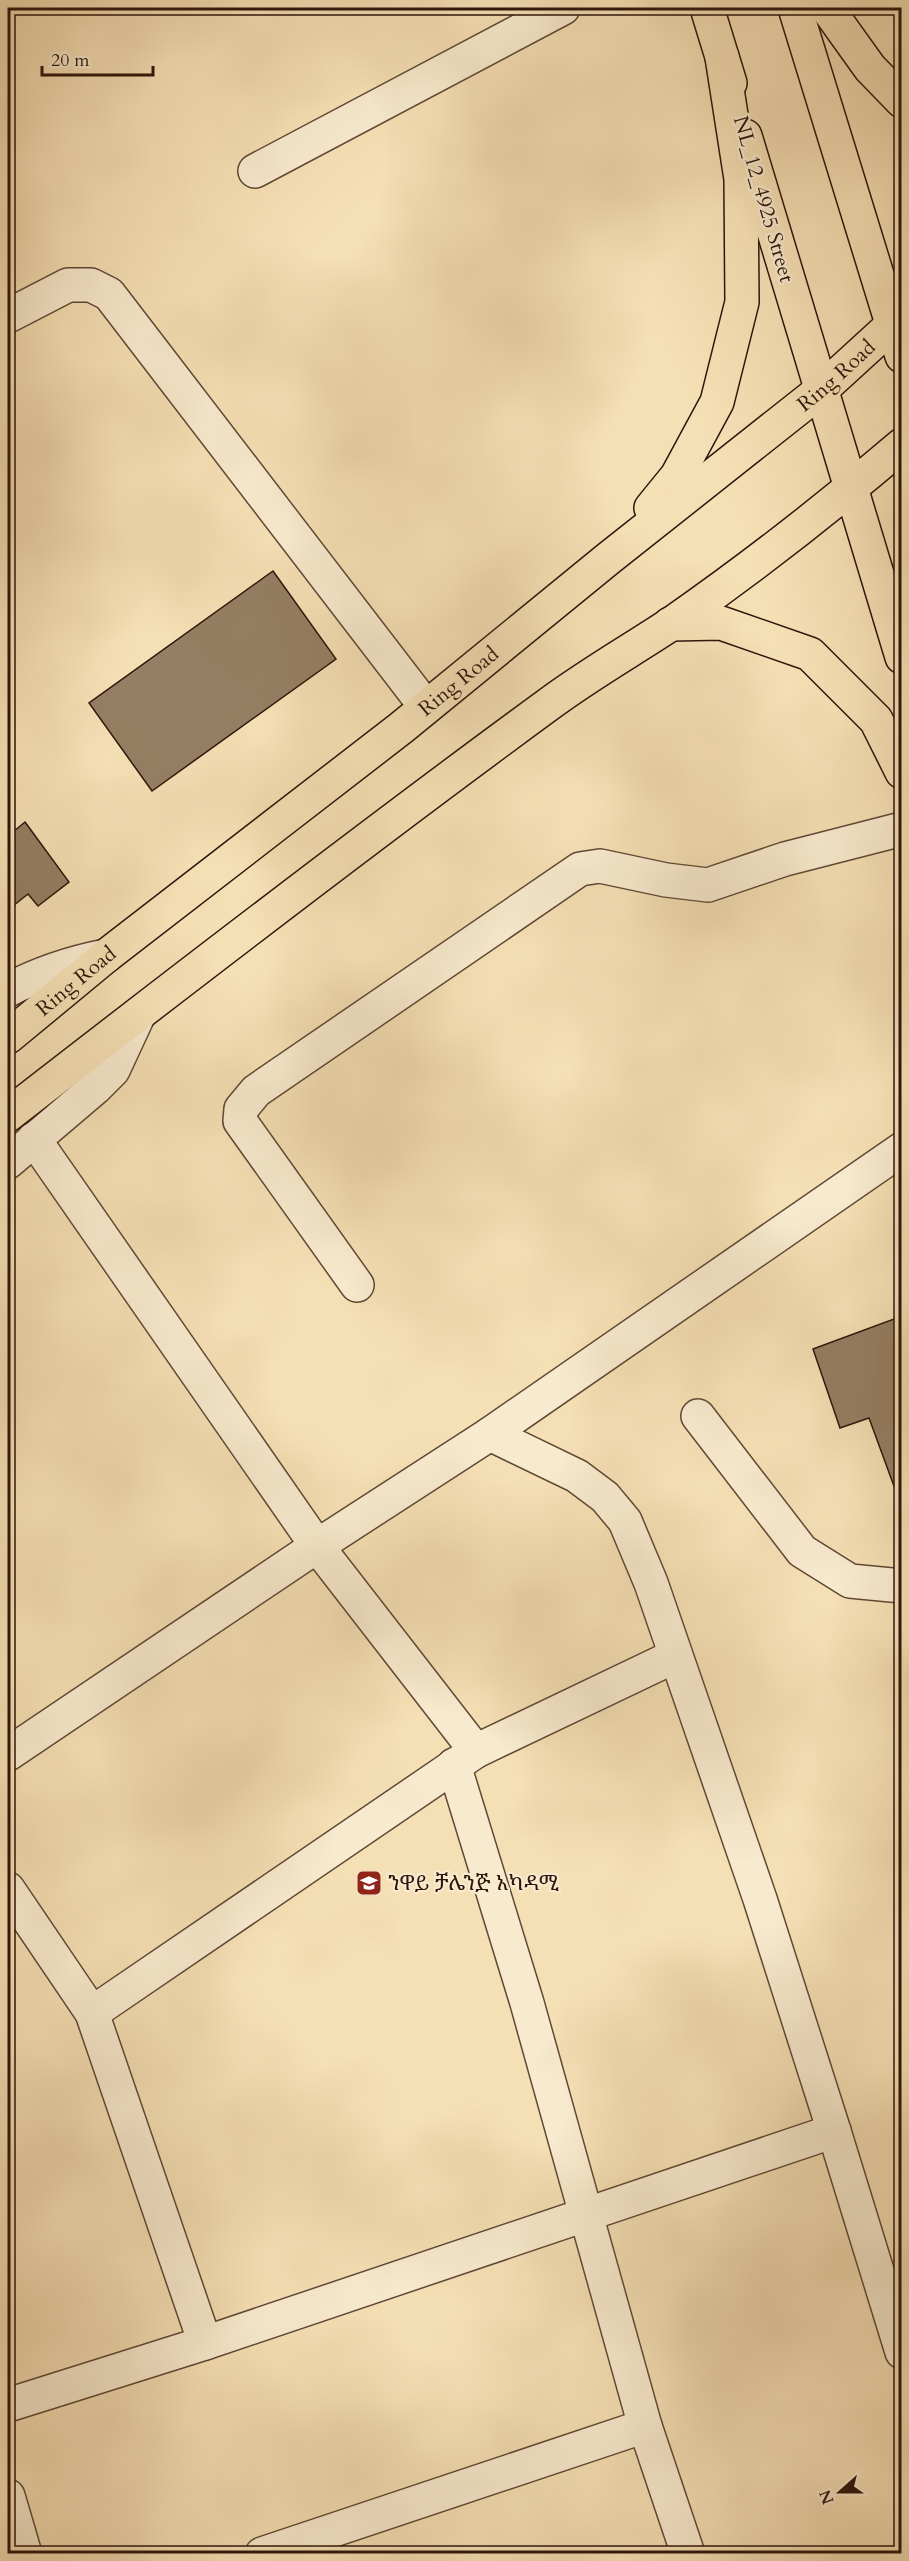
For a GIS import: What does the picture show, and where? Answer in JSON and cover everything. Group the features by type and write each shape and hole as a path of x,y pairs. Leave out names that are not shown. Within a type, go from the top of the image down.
{"main road":[{"name":"NL_12_4925 Street","path":"707,8 820,391 902,657"},
{"path":"795,8 896,319 902,356"},
{"path":"827,8 870,68 902,101"},
{"path":"609,558 677,476 717,402 742,302 741,179 722,57"},
{"name":"Ring Road","path":"8,1037 106,956 426,707 820,391 896,319"},
{"path":"8,1115 392,818 583,678 670,624 851,488 902,445"},
{"path":"670,624 721,623 810,654 876,720 902,772"}],"street":[{"path":"255,171 563,8"},
{"path":"8,316 68,285 91,285 109,294 426,707"},
{"path":"357,1285 240,1121 241,1109 256,1091 580,869 600,866 666,880 708,885 785,859 902,829"},
{"path":"8,990 47,971 106,956"},
{"path":"8,1162 113,1070 139,1014"},
{"path":"34,1139 465,1758 527,2003 645,2426 688,2553"},
{"path":"8,1754 317,1546 490,1434 902,1149"},
{"path":"698,1416 802,1551 850,1581 902,1586"},
{"path":"490,1434 577,1476 605,1497 625,1521 651,1583 760,1899 902,2352"},
{"path":"92,2013 465,1758 675,1656"},
{"path":"8,1889 92,2013 205,2343"},
{"path":"8,2405 205,2343 834,2132"},
{"path":"262,2553 645,2426"},
{"path":"8,2496 25,2553"}],"building":[{"path":"273,571 336,659 152,791 89,703"},
{"path":"25,822 69,882 38,906 28,894 8,910 8,836"},
{"path":"902,1316 902,1508 869,1418 840,1428 813,1349"}],"place":[{"name":"ንዋይ ቻሌንጅ አካዳሚ","path":"369,1883"}]}
